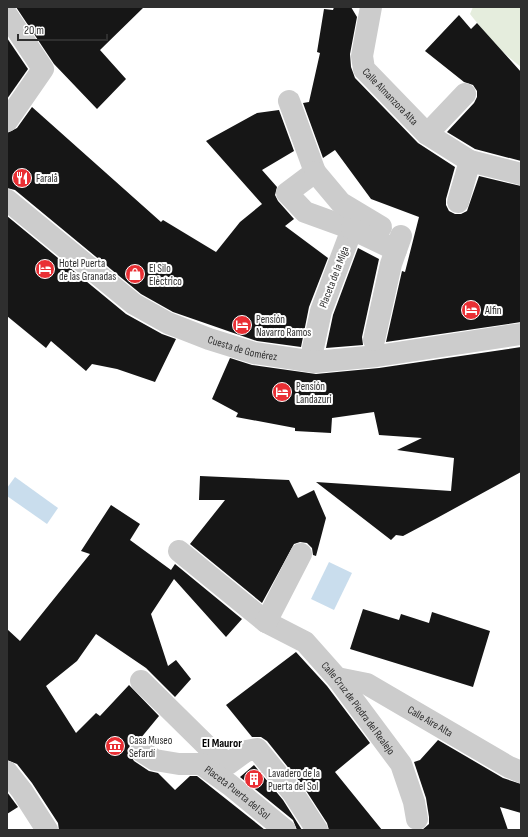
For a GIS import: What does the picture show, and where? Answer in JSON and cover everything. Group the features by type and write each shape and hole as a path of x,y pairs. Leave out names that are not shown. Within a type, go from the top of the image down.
{"street":[{"name":"Calle Almanzora Alta","path":"371,7 362,56 364,69 427,134 470,161 521,174"},
{"path":"7,15 43,69 7,121"},
{"name":"Calle Almanzora Alta","path":"427,134 465,94"},
{"path":"289,101 315,172 341,203 381,227"},
{"path":"458,202 470,161"},
{"path":"315,172 287,193 305,212 352,230 398,243 374,340"},
{"name":"Cuesta de Gomérez","path":"7,200 134,304 168,323 209,339 254,353 315,362 377,356 521,334"},
{"name":"Placeta de la Miga","path":"312,348 321,311 352,230"},
{"name":"Calle Cruz de Piedra del Realejo","path":"179,551 266,622 305,642 337,678 401,764 414,802 417,819"},
{"path":"266,622 300,554"},
{"name":"Calle Aire Alta","path":"337,678 367,684 508,767 521,772"},
{"name":"Placeta Puerta del Sol","path":"141,681 211,750 228,764 246,751 257,749 293,793 317,830"},
{"name":"Placeta Puerta del Sol","path":"141,751 155,760 179,764 201,764 230,785 285,830"},
{"path":"7,772 22,791 47,830"}],"green space":[{"path":"473,7 521,7 521,67 500,49 470,14"}],"water":[{"path":"15,477 58,508 47,524 7,496 7,488"},
{"path":"329,562 352,573 334,610 311,599"}],"building":[{"path":"16,7 144,7 100,50 126,79 97,109 54,64"},
{"path":"334,7 351,7 357,17 350,54 351,67 355,78 418,143 455,167 446,199 446,205 449,211 455,214 461,214 467,211 479,176 521,186 521,322 386,342 402,271 405,272 419,217 371,199 335,150 323,158 303,103 309,102 320,53 317,52 324,9 333,10"},
{"path":"459,15 471,29 477,23 521,72 521,161 475,149 447,132 474,103 477,97 477,91 473,85 464,82 425,51"},
{"path":"7,38 28,69 7,99"},
{"path":"32,107 161,222 163,220 216,252 240,222 262,204 206,141 257,113 279,110 294,151 262,170 277,187 275,195 278,201 294,219 285,226 328,258 309,307 301,347 257,341 173,312 141,294 15,190 7,188 7,133 17,128"},
{"path":"7,216 126,314 162,334 176,339 155,382 117,369 92,364 86,371 51,341 46,348 7,316"},
{"path":"358,248 379,259 362,337 363,345 326,348 333,315"},
{"path":"521,347 521,472 403,536 396,535 391,540 316,482 451,491 454,458 397,450 422,438 379,435 374,412 332,418 331,433 295,431 295,428 236,417 238,413 212,399 230,358 252,365 316,374 379,368"},
{"path":"200,476 289,480 298,498 314,490 326,518 316,556 313,555 312,548 307,543 300,542 294,544 262,603 190,544 225,500 199,500"},
{"path":"111,505 140,524 130,540 171,570 175,564 242,619 226,637 174,579 151,614 168,666 176,660 191,679 175,697 146,668 96,634 77,661 46,686 76,733 96,713 100,716 129,685 159,716 140,739 135,740 130,745 128,752 134,761 149,771 158,773 175,790 190,776 197,776 265,830 59,830 58,823 32,783 17,764 7,760 7,629 20,641 90,554 81,551"},
{"path":"363,609 399,620 401,614 429,623 432,612 490,631 473,687 350,649"},
{"path":"296,652 327,686 370,743 335,772 382,830 329,830 327,823 303,786 267,741 261,737 252,737 226,705"},
{"path":"438,740 503,778 521,784 521,813 500,807 508,830 422,830 429,824 429,817 426,798 414,762 420,760"},
{"path":"254,765 283,800 302,830 297,830 293,820 240,777"},
{"path":"7,792 18,807 7,814"}],"place":[{"name":"Faralā","path":"22,178"},
{"name":"Hotel Puerta de las Granadas","path":"45,269"},
{"name":"El Silo Eléctrico","path":"135,274"},
{"name":"Alfin","path":"471,310"},
{"name":"Pensión Navarro Ramos","path":"242,325"},
{"name":"Pensión Landazuri","path":"282,392"},
{"name":"Casa Museo Sefardí","path":"115,746"},
{"name":"Lavadero de la Puerta del Sol","path":"254,779"}],"district":[{"name":"El Mauror","path":"222,743"}]}
